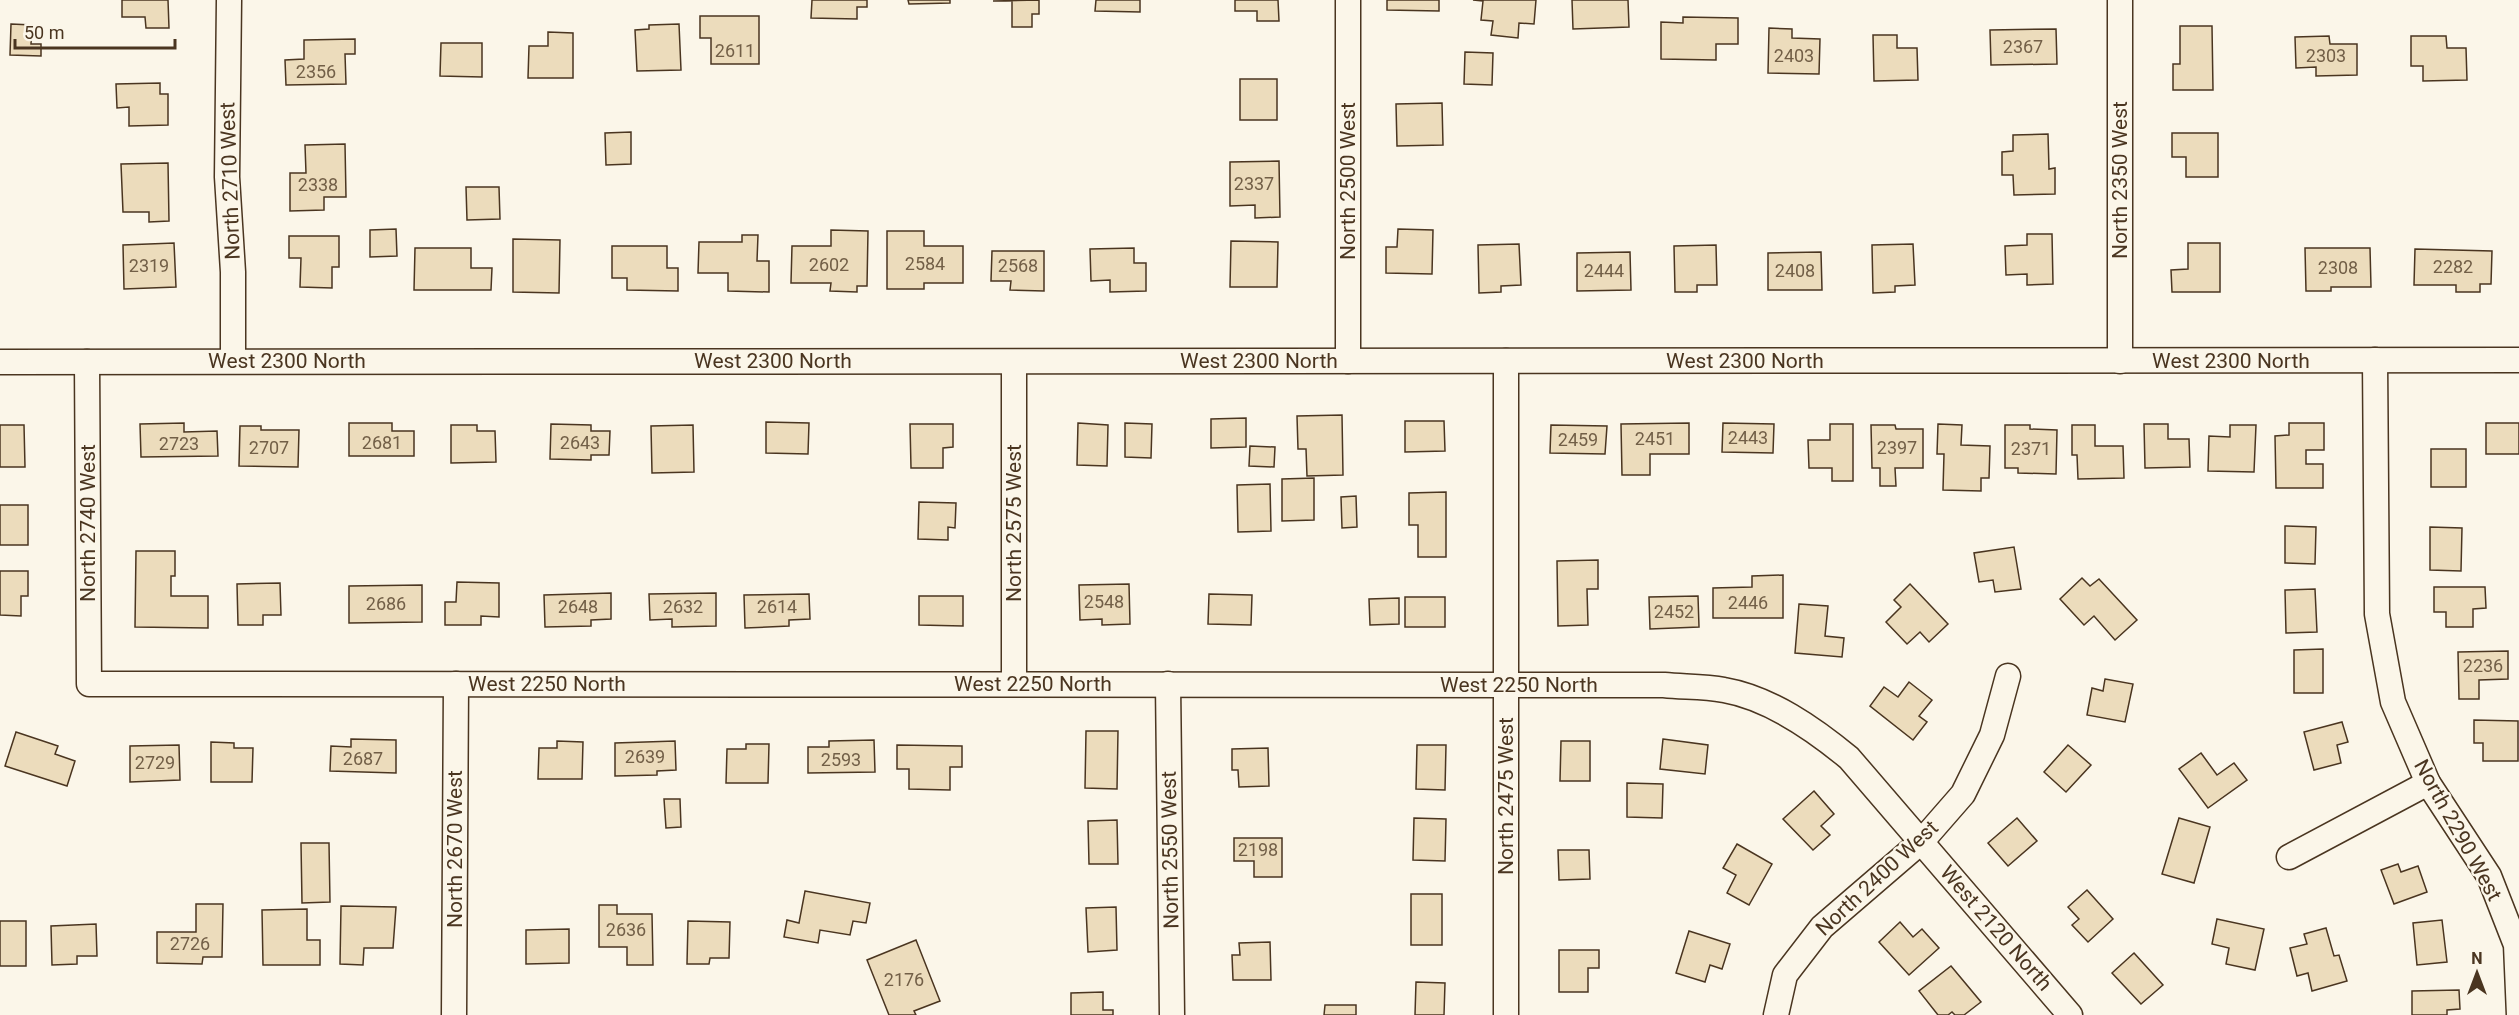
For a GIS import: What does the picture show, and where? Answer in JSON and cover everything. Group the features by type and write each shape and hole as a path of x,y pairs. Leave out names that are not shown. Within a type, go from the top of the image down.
{"street":[{"name":"North 2710 West","path":"229,0 227,177 233,272 233,361"},
{"name":"North 2500 West","path":"1348,0 1348,361"},
{"name":"North 2350 West","path":"2120,0 2120,361"},
{"name":"North 2290 West","path":"2375,360 2377,616 2393,702 2428,783 2489,876 2516,945 2519,1015"},
{"name":"West 2300 North","path":"0,362 2519,360"},
{"name":"North 2475 West","path":"1506,361 1506,1015"},
{"name":"North 2740 West","path":"87,362 89,684"},
{"name":"North 2575 West","path":"1014,362 1014,684"},
{"name":"North 2400 West","path":"1776,1015 1785,975 1822,927 1922,841 1963,794 1992,735 2008,676"},
{"name":"West 2250 North","path":"89,684 1664,685 1724,690 1763,702 1824,738 1849,758 1922,841"},
{"name":"North 2670 West","path":"454,1015 456,684"},
{"name":"North 2550 West","path":"1168,684 1172,1015"},
{"path":"2289,857 2428,783"},
{"name":"West 2120 North","path":"1922,841 2070,1015"}],"building":[{"path":"122,0 168,0 169,28 146,28 145,17 122,17"},
{"path":"812,0 867,0 867,7 857,7 857,19 811,18"},
{"path":"908,0 950,0 950,3 909,4"},
{"path":"1039,0 1039,14 1032,14 1032,27 1012,27 1012,1 993,1"},
{"path":"1096,0 1140,0 1140,12 1095,11"},
{"path":"1235,0 1278,0 1279,21 1257,21 1257,11 1235,11"},
{"path":"1387,0 1439,0 1439,11 1387,10"},
{"path":"1473,0 1536,0 1534,24 1519,23 1518,38 1491,35 1493,21 1481,20 1483,1"},
{"path":"1572,0 1628,0 1629,27 1573,29"},
{"path":"700,16 759,16 759,64 711,64 711,38 700,38"},
{"path":"1683,17 1738,18 1738,44 1716,44 1716,60 1661,59 1661,22 1683,23"},
{"path":"11,24 32,25 31,44 41,44 41,56 10,55"},
{"path":"679,24 681,70 637,71 635,30 649,29 649,25"},
{"path":"2180,26 2212,26 2213,90 2173,90 2173,64 2180,64"},
{"path":"1769,28 1792,29 1792,38 1820,39 1819,74 1768,73"},
{"path":"2056,29 2057,64 1991,65 1990,30"},
{"path":"548,32 573,33 573,78 528,78 529,46 548,46"},
{"path":"1873,35 1897,35 1897,48 1917,48 1918,80 1874,81"},
{"path":"2329,36 2330,44 2357,44 2357,75 2316,76 2316,67 2296,68 2295,37"},
{"path":"2411,36 2446,36 2447,48 2466,48 2467,80 2423,81 2423,66 2411,66"},
{"path":"355,39 355,54 345,54 346,84 286,85 285,60 304,59 304,40"},
{"path":"441,43 482,43 482,77 440,76"},
{"path":"1465,52 1493,53 1492,85 1464,84"},
{"path":"1240,79 1277,79 1277,120 1240,120"},
{"path":"160,83 160,94 168,94 168,125 129,126 129,107 117,108 116,84"},
{"path":"1442,103 1443,145 1397,146 1396,104"},
{"path":"631,132 631,164 606,165 605,133"},
{"path":"2172,133 2218,133 2218,177 2186,177 2186,157 2172,157"},
{"path":"2048,134 2049,169 2055,168 2055,194 2014,195 2013,175 2002,175 2002,152 2013,151 2013,135"},
{"path":"345,144 346,197 324,197 324,210 290,211 290,173 306,173 305,145"},
{"path":"1279,161 1280,217 1255,218 1255,205 1230,206 1230,162"},
{"path":"168,163 169,221 149,222 149,212 123,212 121,164"},
{"path":"466,187 499,187 500,219 467,220"},
{"path":"396,229 397,256 370,257 370,230"},
{"path":"1398,229 1433,230 1432,274 1386,273 1386,247 1397,247"},
{"path":"831,230 868,231 867,286 857,286 857,292 830,291 831,283 791,283 792,246 831,246"},
{"path":"887,231 924,231 924,246 963,246 963,283 924,283 924,289 887,289"},
{"path":"2027,234 2052,234 2053,284 2027,285 2027,274 2006,275 2005,246 2027,245"},
{"path":"742,235 758,235 757,261 769,261 769,292 728,291 728,273 698,273 699,242 742,242"},
{"path":"289,236 339,236 339,267 332,267 332,288 300,287 301,258 289,258"},
{"path":"513,239 560,240 559,293 513,292"},
{"path":"1231,241 1278,242 1277,287 1230,287"},
{"path":"174,243 176,287 124,289 123,245"},
{"path":"2188,243 2220,243 2220,292 2172,292 2171,270 2188,269"},
{"path":"1519,244 1521,285 1501,286 1501,292 1479,293 1478,245"},
{"path":"1913,244 1915,285 1895,286 1895,292 1873,293 1872,245"},
{"path":"1716,245 1717,285 1697,285 1697,292 1675,292 1674,246"},
{"path":"612,246 667,246 667,268 678,268 678,291 627,290 627,278 612,278"},
{"path":"415,248 471,248 471,268 492,268 491,290 414,290"},
{"path":"1134,248 1134,263 1146,263 1146,291 1110,292 1110,280 1091,281 1090,249"},
{"path":"2305,248 2370,248 2371,287 2331,287 2331,291 2306,291"},
{"path":"2415,249 2492,251 2491,284 2480,284 2480,292 2456,292 2456,285 2414,285"},
{"path":"992,251 1044,251 1044,291 1010,290 1011,281 991,281"},
{"path":"1630,252 1631,290 1577,291 1577,253"},
{"path":"1821,252 1822,290 1768,290 1768,253"},
{"path":"1342,415 1343,475 1307,476 1306,449 1298,449 1297,416"},
{"path":"1246,418 1246,447 1211,448 1211,419"},
{"path":"1405,421 1444,421 1445,451 1405,452"},
{"path":"766,422 809,423 808,454 766,453"},
{"path":"184,423 184,432 217,431 218,456 141,457 140,424"},
{"path":"349,423 392,423 392,431 414,431 414,456 349,456"},
{"path":"1078,423 1108,425 1107,466 1077,465"},
{"path":"1125,423 1152,424 1151,458 1125,457"},
{"path":"1689,423 1689,454 1650,454 1650,475 1622,475 1621,424"},
{"path":"1723,423 1774,424 1773,453 1722,452"},
{"path":"2289,423 2324,423 2324,450 2306,450 2306,464 2323,464 2323,488 2276,488 2275,436 2289,435"},
{"path":"2486,423 2519,423 2519,454 2486,454"},
{"path":"551,424 591,425 591,431 610,431 609,455 591,455 591,460 550,459"},
{"path":"910,424 953,424 953,447 943,448 943,468 911,468"},
{"path":"1830,424 1853,424 1853,481 1832,481 1832,468 1809,468 1808,440 1830,440"},
{"path":"1938,424 1962,425 1961,445 1990,446 1989,478 1981,478 1981,491 1943,490 1944,454 1937,454"},
{"path":"2144,424 2168,424 2168,439 2189,439 2190,467 2145,468"},
{"path":"0,425 24,425 25,467 0,467"},
{"path":"451,425 477,425 477,431 495,431 496,462 451,463"},
{"path":"693,425 694,472 652,473 651,426"},
{"path":"1551,425 1607,426 1605,454 1550,453"},
{"path":"1871,425 1895,425 1896,429 1923,429 1923,468 1895,468 1896,486 1880,486 1880,468 1872,468"},
{"path":"2005,425 2030,425 2030,429 2057,430 2056,474 2018,473 2018,468 2005,468"},
{"path":"2072,425 2095,425 2095,446 2123,446 2124,478 2078,479 2077,455 2072,455"},
{"path":"2230,425 2256,425 2254,472 2208,471 2209,436 2230,437"},
{"path":"240,426 261,426 261,430 299,430 298,467 239,466"},
{"path":"1250,446 1275,447 1274,467 1249,466"},
{"path":"2431,449 2466,449 2466,487 2431,487"},
{"path":"1314,478 1314,520 1282,521 1282,479"},
{"path":"1270,484 1271,531 1238,532 1237,485"},
{"path":"1446,492 1446,557 1418,557 1418,525 1409,525 1409,493"},
{"path":"1356,496 1357,527 1342,528 1341,497"},
{"path":"919,502 956,503 955,528 948,527 948,540 918,539"},
{"path":"0,505 28,505 28,545 0,545"},
{"path":"2285,526 2316,527 2315,564 2285,563"},
{"path":"2430,527 2462,528 2461,571 2430,570"},
{"path":"2014,547 2021,589 1995,592 1993,580 1979,582 1974,553"},
{"path":"136,551 175,551 175,576 171,576 171,596 208,596 208,628 135,627"},
{"path":"1598,560 1598,589 1587,589 1588,625 1558,626 1557,561"},
{"path":"0,571 28,571 28,596 21,596 21,616 0,615"},
{"path":"1783,575 1783,618 1713,618 1713,588 1752,587 1752,576"},
{"path":"2082,578 2090,586 2099,579 2137,620 2115,640 2094,616 2084,625 2060,599"},
{"path":"457,582 499,583 499,617 481,616 481,625 445,625 445,602 456,602"},
{"path":"280,583 281,615 263,615 263,625 238,625 237,584"},
{"path":"1129,584 1130,624 1102,625 1102,619 1080,620 1079,585"},
{"path":"1910,584 1948,624 1929,642 1920,632 1907,644 1886,622 1901,607 1894,600"},
{"path":"422,585 422,622 349,623 349,586"},
{"path":"2434,587 2485,587 2486,608 2473,609 2473,627 2446,627 2446,612 2434,612"},
{"path":"2315,589 2317,632 2286,633 2285,590"},
{"path":"611,593 611,619 591,620 591,626 545,627 544,595"},
{"path":"716,593 716,626 672,627 672,619 650,620 649,594"},
{"path":"809,594 810,619 789,620 789,626 745,628 744,595"},
{"path":"1209,594 1252,595 1251,625 1208,624"},
{"path":"919,596 963,596 963,626 919,625"},
{"path":"1698,596 1699,627 1650,629 1649,597"},
{"path":"1405,597 1445,597 1445,627 1405,627"},
{"path":"1399,598 1399,624 1370,625 1369,599"},
{"path":"1799,604 1828,606 1825,636 1844,638 1842,657 1795,653"},
{"path":"2323,649 2323,693 2294,693 2294,650"},
{"path":"2508,651 2508,679 2479,680 2479,699 2459,699 2458,652"},
{"path":"2105,679 2133,684 2125,722 2087,715 2092,688 2103,691"},
{"path":"1909,682 1932,700 1919,716 1927,722 1913,740 1870,706 1884,687 1898,697"},
{"path":"2474,720 2518,721 2518,761 2483,761 2483,743 2474,743"},
{"path":"2342,722 2348,742 2337,745 2341,763 2314,770 2304,732"},
{"path":"1086,731 1118,731 1117,789 1085,788"},
{"path":"16,732 58,746 55,754 75,761 67,786 5,766"},
{"path":"351,739 396,740 396,773 330,771 331,746 351,747"},
{"path":"1663,739 1708,745 1705,774 1660,769"},
{"path":"874,740 875,772 808,773 808,747 829,747 829,741"},
{"path":"557,741 583,742 582,779 538,779 539,748 557,748"},
{"path":"675,741 676,770 657,771 657,775 615,776 615,743"},
{"path":"1561,741 1590,741 1590,781 1560,781"},
{"path":"211,742 234,743 234,748 253,748 252,782 211,782"},
{"path":"746,744 769,744 768,783 726,783 727,749 746,749"},
{"path":"179,745 180,780 130,782 130,746"},
{"path":"897,745 962,746 962,767 950,767 950,790 909,789 909,769 897,769"},
{"path":"1417,745 1446,745 1445,790 1416,789"},
{"path":"2068,745 2091,765 2066,792 2044,772"},
{"path":"1268,748 1269,786 1239,787 1238,770 1232,770 1232,749"},
{"path":"2201,753 2217,775 2234,763 2247,780 2208,808 2179,769"},
{"path":"1627,783 1663,784 1662,818 1627,817"},
{"path":"1814,791 1834,814 1821,826 1830,835 1813,850 1783,819"},
{"path":"664,799 680,799 681,827 666,828"},
{"path":"1414,818 1446,819 1445,861 1413,860"},
{"path":"2017,818 2037,841 2008,866 1988,843"},
{"path":"2179,818 2210,827 2194,883 2162,874"},
{"path":"1117,820 1118,864 1089,864 1088,821"},
{"path":"1234,838 1282,838 1282,877 1254,877 1254,861 1234,861"},
{"path":"301,843 329,843 330,902 302,903"},
{"path":"1737,844 1772,864 1749,905 1727,893 1736,875 1723,868"},
{"path":"1558,850 1589,850 1590,879 1559,880"},
{"path":"2398,864 2401,872 2418,866 2427,892 2394,904 2381,870"},
{"path":"2087,890 2113,919 2088,942 2072,925 2079,919 2068,907"},
{"path":"805,891 870,903 866,923 853,921 850,935 820,930 818,943 784,937 787,920 799,923"},
{"path":"1411,894 1442,894 1442,945 1411,945"},
{"path":"196,904 223,904 222,957 203,957 202,964 157,963 157,932 196,932"},
{"path":"599,905 617,905 617,914 652,914 653,965 627,965 627,947 599,947"},
{"path":"341,906 396,907 393,948 364,948 363,965 340,964"},
{"path":"1116,907 1117,950 1088,952 1086,908"},
{"path":"307,909 307,940 320,940 320,965 263,965 262,910"},
{"path":"2217,919 2264,929 2255,970 2226,964 2229,948 2212,944"},
{"path":"2442,920 2447,962 2417,965 2413,923"},
{"path":"0,921 26,921 26,966 0,966"},
{"path":"688,921 730,922 729,958 710,958 709,964 687,964"},
{"path":"1900,922 1913,937 1922,929 1939,948 1909,975 1879,942"},
{"path":"96,924 97,956 77,956 77,964 52,965 51,926"},
{"path":"2326,928 2334,956 2339,955 2347,981 2312,991 2308,973 2297,976 2290,948 2307,944 2304,934"},
{"path":"569,929 569,963 526,964 526,930"},
{"path":"1689,931 1730,944 1722,969 1710,965 1705,982 1676,973"},
{"path":"916,940 940,1001 914,1011 916,1015 889,1015 867,960"},
{"path":"1270,942 1271,980 1233,980 1232,955 1240,955 1239,943"},
{"path":"1559,950 1599,950 1599,968 1588,968 1588,992 1559,992"},
{"path":"2134,953 2163,985 2141,1004 2112,973"},
{"path":"1951,966 1981,1002 1964,1015 1955,1015 1952,1012 1948,1015 1938,1015 1919,991"},
{"path":"1416,982 1445,983 1444,1015 1415,1015"},
{"path":"2459,990 2460,1009 2447,1010 2447,1015 2412,1015 2412,991"},
{"path":"1103,992 1103,1010 1113,1010 1113,1015 1071,1015 1071,993"},
{"path":"1325,1005 1356,1005 1356,1015 1324,1015"}]}
